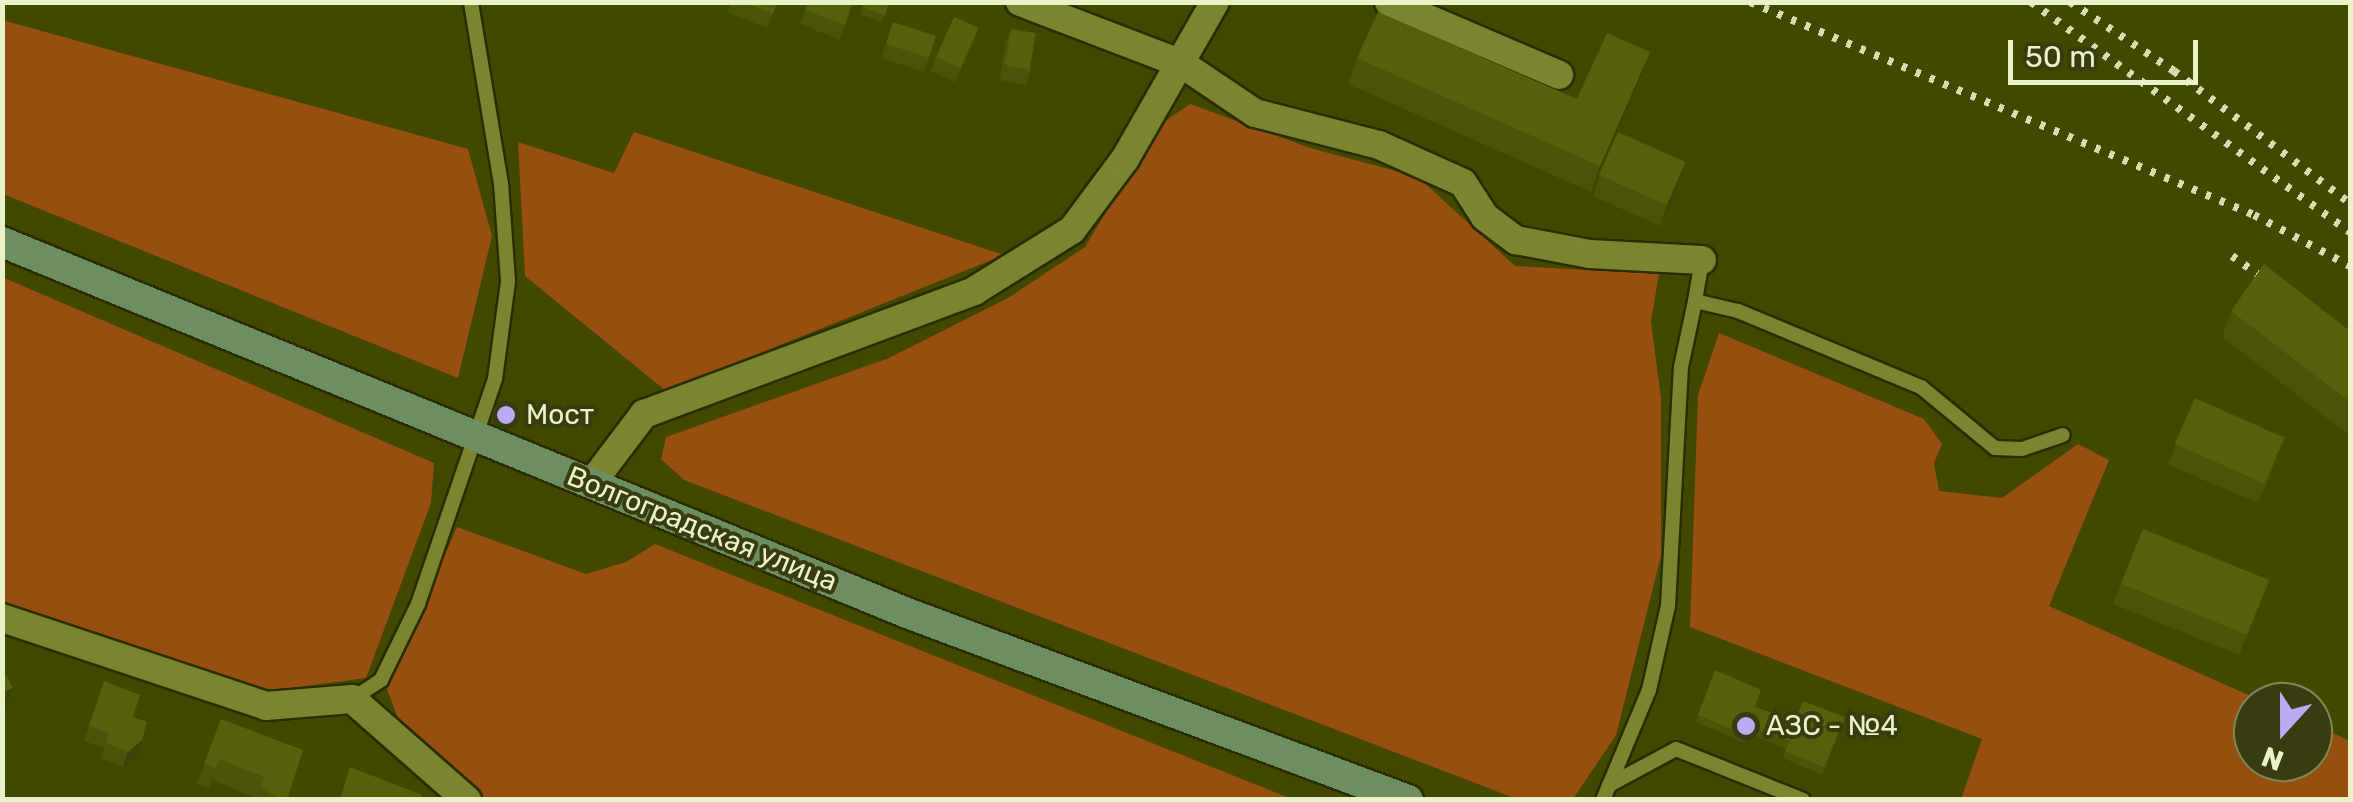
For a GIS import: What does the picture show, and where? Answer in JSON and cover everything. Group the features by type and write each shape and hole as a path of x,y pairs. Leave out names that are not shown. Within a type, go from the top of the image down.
{"main road":[{"name":"Волгоградская улица","path":"2,242 907,612 1408,800"}],"street":[{"path":"1020,2 1182,64 1255,113 1378,145 1463,183 1485,217 1516,240 1590,254 1702,260"},
{"path":"592,484 644,414 974,290 1072,230 1182,64 1215,2"},
{"path":"1388,2 1559,75"},
{"path":"2,618 266,706 352,699 467,800"}],"lane":[{"path":"352,699 381,680 418,604 495,380 508,282 502,184 472,2"},
{"path":"1606,792 1649,690 1668,606 1681,367 1702,260"},
{"path":"1695,300 1738,311 1920,387 1995,448 2022,449 2063,434"},
{"path":"1606,792 1676,750 1803,800"}],"shaded area":[{"path":"2,20 468,149 492,236 458,378 3,194"},
{"path":"1190,104 1310,148 1418,177 1515,266 1659,274 1651,321 1661,399 1661,556 1616,735 1573,799 1517,799 684,480 661,459 666,437 889,358 1008,298 1085,247 1158,126"},
{"path":"634,132 1004,255 666,391 525,276 518,142 614,173"},
{"path":"2,277 434,463 431,503 366,678 260,692 3,605"},
{"path":"1719,333 1924,419 1942,444 1934,463 1939,491 2002,498 2078,444 2109,460 2049,606 2233,688 2233,782 2333,782 2333,733 2350,741 2350,799 1961,799 1982,739 1690,627 1698,395"},
{"path":"457,527 586,574 626,562 655,544 1292,799 486,799 401,726 387,689"}],"building":[{"path":"742,2 777,2 773,14"},
{"path":"808,2 853,2 845,25 805,10"},
{"path":"864,2 889,2 885,15 863,7"},
{"path":"1378,12 1577,99 1607,33 1650,52 1600,166 1357,58"},
{"path":"954,17 979,28 961,68 936,57"},
{"path":"893,22 936,36 929,58 886,44"},
{"path":"1011,29 1036,33 1030,69 1005,66"},
{"path":"1618,132 1686,162 1666,205 1599,175"},
{"path":"2264,264 2350,331 2350,402 2231,311"},
{"path":"2195,398 2285,438 2264,484 2175,444"},
{"path":"2143,529 2269,580 2247,635 2121,584"},
{"path":"2,669 13,688 2,693"},
{"name":"АЗС - №4","path":"1715,670 1761,690 1755,707 1795,721 1803,701 1845,717 1824,767 1785,751 1789,741 1751,727 1748,736 1698,715"},
{"path":"104,681 140,695 133,717 147,722 142,740 128,752 106,743 109,733 89,726"},
{"path":"221,719 303,750 287,800 279,800 261,786 264,777 219,759 216,768 204,764"},
{"path":"350,767 422,795 420,800 340,800"}],"railway":[{"path":"1750,2 2254,215 2350,266"},
{"path":"2031,2 2350,232"},
{"path":"2070,2 2174,71 2350,203"},
{"path":"2232,256 2277,288"}],"place":[{"name":"Мост","path":"506,415"},
{"name":"АЗС - №4","path":"1746,726"}]}
